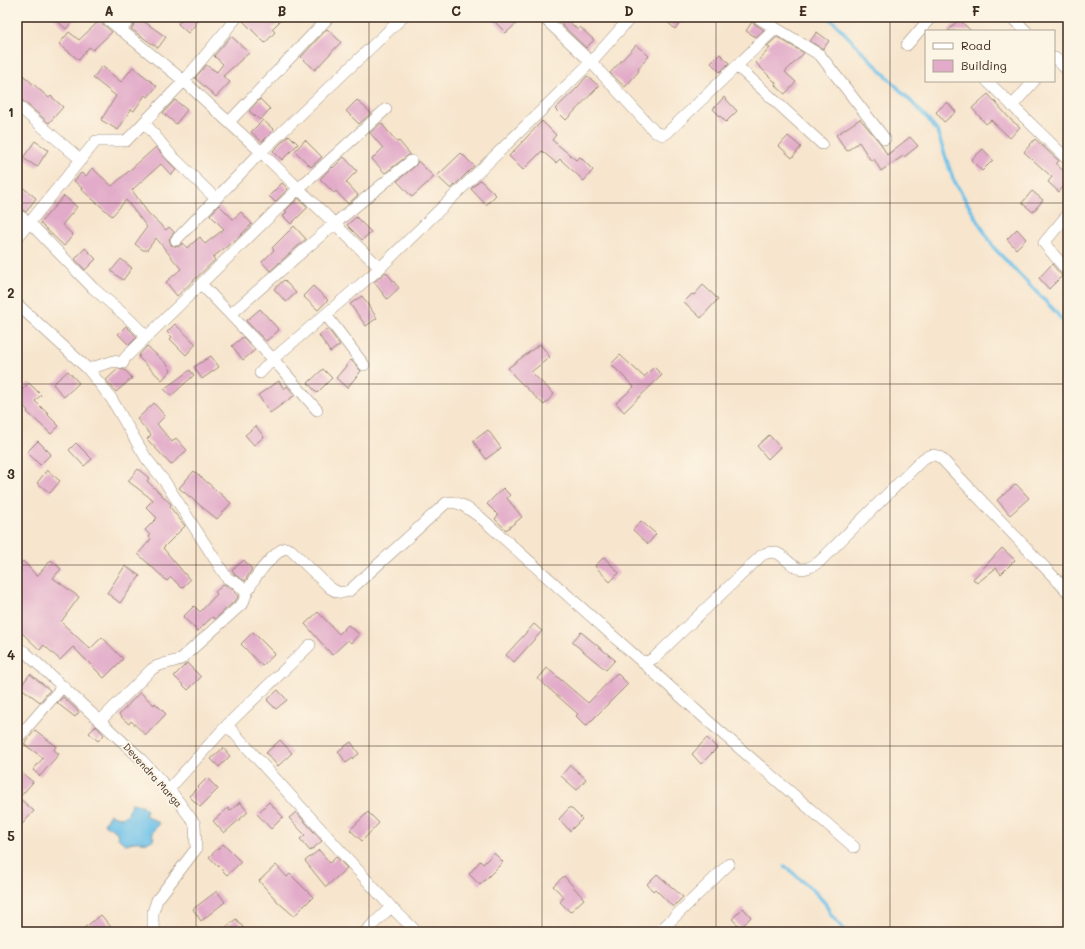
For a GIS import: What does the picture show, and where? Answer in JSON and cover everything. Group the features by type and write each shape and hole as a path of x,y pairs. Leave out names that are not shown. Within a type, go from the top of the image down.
{"street":[{"path":"105,17 184,81 229,122 380,268"},
{"path":"120,30 132,17"},
{"path":"17,238 96,141 126,140 184,81 237,17"},
{"path":"176,240 260,152 403,17"},
{"path":"260,373 273,359 380,268 591,62 631,17"},
{"path":"757,17 820,55 885,138"},
{"path":"907,45 931,17"},
{"path":"1012,18 1025,30"},
{"path":"548,19 591,62 655,132 663,135 667,133 775,29"},
{"path":"229,122 329,20"},
{"path":"1055,59 1068,70"},
{"path":"737,66 822,144"},
{"path":"988,82 1068,160"},
{"path":"1012,106 1033,82"},
{"path":"17,105 81,160"},
{"path":"88,369 114,361 122,363 125,358 298,189 386,109"},
{"path":"144,122 170,154 216,199"},
{"path":"231,314 334,224 411,161"},
{"path":"17,214 30,223 93,288 128,318 147,337"},
{"path":"1068,214 1044,243 1068,272"},
{"path":"201,284 273,359 317,410"},
{"path":"17,304 88,369 111,398 146,458 165,482 227,578 238,584 246,592"},
{"path":"326,315 364,365"},
{"path":"641,661 647,662 654,658 762,555 768,552 780,554 794,567 803,570 810,568 819,562 923,459 930,455 941,458 1068,592"},
{"path":"100,721 152,669 159,665 181,659 243,602 246,592 256,575 263,566 281,550 286,548 291,550 329,588 343,593 446,503 457,503 480,517 714,726 854,846"},
{"path":"169,789 228,725 310,644"},
{"name":"Devendra Marga","path":"17,648 25,652 138,756 169,789 195,824 196,849 157,900 153,912 153,924 156,932"},
{"path":"17,739 63,686"},
{"path":"228,725 391,907 417,932"},
{"path":"659,932 729,864"},
{"path":"365,932 391,907"}],"water":[{"path":"131,803 141,805 147,810 145,815 159,823 152,833 154,839 151,841 125,844 118,838 117,832 104,824 110,814 121,818 128,814"}],"building":[{"path":"53,17 77,17 66,29"},
{"path":"184,17 202,17 188,33 178,24"},
{"path":"244,17 284,17 272,29 275,32 265,43 243,21"},
{"path":"490,17 523,17 506,33"},
{"path":"564,17 578,30 580,27 594,40 586,48 559,22"},
{"path":"662,17 686,17 675,29"},
{"path":"139,18 166,37 158,48 131,29"},
{"path":"959,19 970,30 949,30"},
{"path":"99,21 112,32 93,50 89,47 79,60 59,44 69,32 79,40"},
{"path":"752,22 764,30 756,37 746,31"},
{"path":"327,29 341,42 315,70 301,57"},
{"path":"817,32 829,41 823,49 810,41"},
{"path":"231,36 249,53 223,76 230,82 216,97 195,78 206,65 217,72 223,64 214,56"},
{"path":"777,37 804,53 785,72 796,82 785,94 756,63 770,48 767,46"},
{"path":"636,45 649,56 638,69 639,71 625,87 610,73"},
{"path":"720,54 729,63 720,72 711,63"},
{"path":"102,66 121,82 133,67 157,86 148,97 145,95 134,111 131,109 118,130 101,120 116,96 93,78"},
{"path":"17,70 49,98 51,96 63,107 49,123 22,100 17,98"},
{"path":"587,76 599,86 566,120 555,109"},
{"path":"988,94 1011,120 1020,127 1010,138 991,120 986,124 972,108"},
{"path":"724,97 737,111 726,122 713,109"},
{"path":"260,99 270,109 260,120 249,111"},
{"path":"175,100 187,110 176,124 163,113"},
{"path":"357,100 371,113 359,124 346,111"},
{"path":"947,102 956,112 944,122 936,112"},
{"path":"860,119 881,144 887,155 910,137 918,146 904,157 903,156 881,171 874,159 871,161 859,142 847,151 836,135"},
{"path":"263,120 274,130 262,142 251,132"},
{"path":"542,121 556,135 552,140 576,160 580,157 593,170 584,181 560,159 556,163 542,151 523,170 509,156"},
{"path":"381,123 397,142 399,141 410,154 385,173 372,159 383,148 370,133"},
{"path":"289,135 298,144 282,160 273,151"},
{"path":"788,136 801,147 792,158 779,146"},
{"path":"1035,139 1059,161 1056,164 1068,175 1068,181 1059,192 1048,182 1052,177 1024,152"},
{"path":"305,140 322,157 311,167 295,151"},
{"path":"35,141 48,150 37,167 23,158"},
{"path":"156,147 176,170 171,175 161,164 132,190 148,213 166,230 169,227 174,232 169,239 171,245 178,247 183,243 187,248 200,237 205,244 224,229 210,215 219,205 233,219 241,212 252,224 239,237 213,257 215,260 177,296 166,282 181,269 156,238 147,250 143,250 135,244 147,227 126,200 112,216 74,181 81,173 86,176 92,168 112,186"},
{"path":"983,149 993,160 982,171 971,160"},
{"path":"461,153 474,166 451,189 437,176"},
{"path":"344,157 357,171 346,182 358,195 348,204 336,191 334,193 320,179"},
{"path":"418,161 434,177 412,197 397,181 415,166"},
{"path":"480,180 496,195 486,205 471,189"},
{"path":"17,183 36,198 26,212 17,207"},
{"path":"282,183 288,189 275,202 269,196"},
{"path":"1032,191 1043,200 1033,212 1022,203"},
{"path":"64,196 77,207 62,225 73,235 64,246 40,223"},
{"path":"298,198 308,207 291,224 283,216 287,212 285,211"},
{"path":"356,217 371,232 362,240 347,225"},
{"path":"294,226 306,239 270,271 262,262 274,250 272,248"},
{"path":"1017,229 1026,239 1016,249 1007,239"},
{"path":"85,248 96,259 85,270 75,259"},
{"path":"121,259 132,268 123,280 111,271"},
{"path":"1052,264 1062,276 1049,289 1039,278"},
{"path":"386,272 399,288 387,299 374,282"},
{"path":"284,280 296,293 286,302 274,289"},
{"path":"703,285 718,299 701,318 684,302 692,294 694,295"},
{"path":"313,286 328,300 318,310 303,296"},
{"path":"362,296 377,318 366,326 350,304"},
{"path":"260,309 279,330 266,341 246,321"},
{"path":"175,324 196,344 186,355 170,339 172,337 167,332"},
{"path":"126,326 137,337 129,345 118,334"},
{"path":"328,329 340,345 330,352 319,335"},
{"path":"243,337 255,350 243,360 232,346"},
{"path":"540,344 550,357 531,372 554,394 544,405 515,377 508,368"},
{"path":"147,346 170,367 169,368 171,370 162,380 138,357"},
{"path":"620,355 644,377 654,367 662,375 624,412 616,403 634,387 611,364"},
{"path":"211,356 219,367 202,379 194,367"},
{"path":"351,360 361,371 347,388 336,378"},
{"path":"118,369 125,370 132,378 116,392 106,380"},
{"path":"323,369 332,378 317,393 308,383"},
{"path":"190,370 194,375 171,396 164,389"},
{"path":"68,371 79,383 64,397 53,384"},
{"path":"279,381 284,389 287,386 295,395 270,413 258,395"},
{"path":"29,383 41,395 35,401 59,426 51,434 27,412 28,411 17,399 17,394"},
{"path":"154,403 165,416 157,424 172,442 176,438 187,450 171,465 147,439 151,435 137,419"},
{"path":"256,426 264,437 254,445 245,435"},
{"path":"488,430 501,448 486,459 473,441"},
{"path":"769,435 780,447 768,459 757,446"},
{"path":"38,441 51,454 40,465 27,452"},
{"path":"76,443 92,459 84,466 69,450"},
{"path":"138,469 149,478 147,481 171,504 170,507 185,526 163,548 190,580 182,588 171,577 167,581 138,554 151,539 149,537 150,535 145,530 157,518 146,507 153,500 128,481"},
{"path":"47,470 60,481 50,493 37,483"},
{"path":"194,471 231,503 217,519 179,488"},
{"path":"1016,484 1029,498 1010,515 997,500"},
{"path":"503,488 510,495 507,498 522,517 506,530 495,519 498,515 487,504"},
{"path":"641,521 656,534 648,544 633,530"},
{"path":"1002,548 1015,560 1001,574 996,568 977,583 973,579"},
{"path":"604,557 619,573 610,582 595,566"},
{"path":"51,560 61,569 53,578 79,597 61,622 90,649 102,637 123,659 104,678 73,647 60,660 44,645 40,650 22,633 17,638 17,567 23,561 37,576"},
{"path":"244,560 252,569 245,581 235,575 232,570"},
{"path":"125,566 140,576 120,603 107,593"},
{"path":"224,584 235,591 234,592 238,596 237,599 215,619 212,617 198,631 183,617 194,606 200,612 217,594 215,592"},
{"path":"318,612 339,634 348,625 359,634 351,643 348,640 332,655 305,624"},
{"path":"534,624 542,631 514,662 506,655"},
{"path":"253,632 275,654 262,666 241,644"},
{"path":"581,632 615,660 606,670 572,642"},
{"path":"187,663 201,677 188,690 174,676"},
{"path":"547,668 588,703 617,673 628,684 586,726 576,716 578,714 538,679"},
{"path":"30,674 50,690 40,702 20,687"},
{"path":"278,690 287,700 276,709 267,700"},
{"path":"140,692 154,705 155,703 166,714 146,735 131,721 129,724 119,715"},
{"path":"63,697 79,712 75,717 57,703"},
{"path":"96,726 104,735 98,741 89,733"},
{"path":"35,730 56,746 54,750 59,754 40,776 33,770 43,758 24,744"},
{"path":"707,738 717,748 701,764 692,754"},
{"path":"280,740 292,753 278,766 266,753"},
{"path":"351,742 359,754 346,763 338,751"},
{"path":"223,748 230,756 219,767 211,759"},
{"path":"570,765 586,779 577,790 561,776"},
{"path":"17,769 33,782 19,798 34,811 17,830"},
{"path":"207,778 218,789 200,807 189,796"},
{"path":"240,802 248,812 224,833 213,821 228,808 230,811"},
{"path":"269,802 283,817 271,829 257,814"},
{"path":"570,807 582,819 570,831 559,819"},
{"path":"296,812 322,841 310,851 300,839 305,835 289,818"},
{"path":"368,812 379,823 362,841 350,830"},
{"path":"223,844 241,862 227,875 209,857"},
{"path":"319,850 330,863 336,857 347,868 326,887 305,861"},
{"path":"494,853 503,862 480,885 469,874 480,861 483,864"},
{"path":"276,865 287,877 290,874 313,897 294,916 278,902 259,881"},
{"path":"657,874 683,897 673,907 655,889 653,891 647,884"},
{"path":"564,876 584,899 570,912 560,902 564,897 553,886"},
{"path":"217,891 225,902 201,921 193,909"},
{"path":"743,908 751,917 741,928 732,919"},
{"path":"101,915 115,932 79,932"},
{"path":"236,919 247,932 220,932"}],"waterway":[{"path":"829,17 928,119 937,131 953,179 994,248 1052,308 1068,327"},
{"path":"785,866 815,892 825,903 831,915 846,932"}]}
